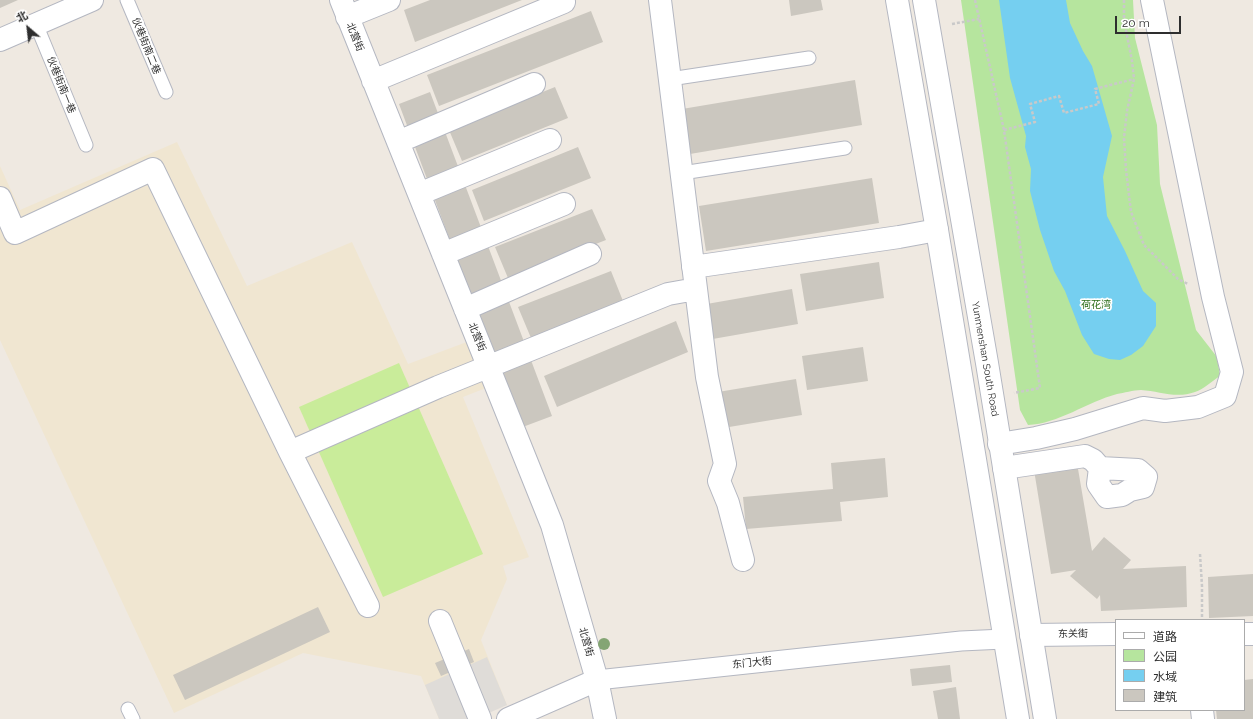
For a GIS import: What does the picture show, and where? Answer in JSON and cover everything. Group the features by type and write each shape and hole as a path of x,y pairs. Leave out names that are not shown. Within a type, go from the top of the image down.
{"street":[{"path":"0,40 92,0"},
{"path":"344,8 389,0"},
{"path":"660,0 707,377 725,464 719,481 728,503 743,560"},
{"path":"897,0 937,230 1018,719"},
{"name":"Yunmenshan South Road","path":"924,0 1000,444 1045,719"},
{"path":"1000,444 1042,437 1143,408 1165,411 1198,407 1225,396 1232,372 1213,297 1152,0"},
{"path":"373,81 564,2"},
{"name":"北营街","path":"344,8 552,525 597,680 605,719"},
{"path":"398,142 534,84"},
{"path":"419,194 550,140"},
{"path":"0,198 14,233 153,169 290,452 368,606"},
{"path":"443,254 564,204"},
{"path":"693,268 937,230"},
{"path":"465,309 590,254"},
{"path":"290,452 438,387 668,294 696,289"},
{"path":"1004,468 1085,456 1093,460 1100,468"},
{"path":"440,621 480,719"},
{"name":"东关街","path":"1031,635 1115,634"},
{"name":"东门大街","path":"508,719 597,680 961,641 1004,639"}],"lane":[{"name":"伙巷街南二巷","path":"127,0 166,92"},
{"name":"伙巷街南一巷","path":"36,24 86,146"},
{"path":"670,79 809,58"},
{"path":"682,174 845,148"}],"path":[{"path":"975,0 1004,130 1040,388 1007,394"},
{"path":"1124,0 1124,20 1134,79 1127,111 1124,138 1131,212 1144,245 1178,278 1197,290 1213,297"},
{"path":"952,24 979,19"},
{"path":"1004,130 1035,122 1030,104 1059,96 1064,113 1099,104 1095,89 1134,79"},
{"path":"1200,554 1202,619"}],"shaded area":[{"path":"177,142 247,286 352,242 408,364 472,340 491,386 463,397 529,557 503,566 507,579 481,640 507,705 439,719 421,676 303,653 174,713 0,340 0,166 20,210"},
{"path":"487,657 507,705 475,719 439,719 425,685"}],"green space":[{"name":"荷花湾","path":"961,0 1133,0 1135,38 1157,125 1160,184 1196,330 1217,357 1220,376 1202,389 1181,395 1141,390 1117,394 1050,421 1028,425 1020,410"},
{"path":"399,363 483,554 383,597 299,407"}],"water":[{"path":"999,0 1066,0 1070,23 1092,66 1112,136 1103,177 1107,216 1143,291 1156,303 1156,326 1143,346 1131,355 1120,360 1109,359 1094,354 1082,335 1065,291 1054,271 1040,230 1030,191 1031,169 1025,147 1026,136 1010,78"}],"building":[{"path":"0,0 18,0 0,8"},
{"path":"430,0 522,0 415,42 404,10"},
{"path":"789,0 821,0 823,10 791,16"},
{"path":"591,11 603,42 439,106 427,75"},
{"path":"855,80 862,125 690,154 682,109"},
{"path":"555,87 568,118 462,161 449,130"},
{"path":"430,92 552,416 520,428 399,104"},
{"path":"578,147 591,178 484,221 472,190"},
{"path":"872,178 879,223 706,251 699,206"},
{"path":"592,209 606,240 508,278 495,247"},
{"path":"879,262 884,298 806,311 800,274"},
{"path":"611,271 623,301 531,338 518,307"},
{"path":"792,289 798,324 707,340 701,305"},
{"path":"676,321 688,352 557,407 544,376"},
{"path":"863,347 868,381 807,390 802,356"},
{"path":"796,379 802,415 723,428 718,392"},
{"path":"885,458 888,497 840,502 842,521 746,529 743,497 833,489 831,463"},
{"path":"1077,463 1092,551 1104,537 1131,560 1123,569 1186,566 1187,607 1101,611 1100,595 1097,599 1070,576 1076,570 1051,574 1034,470"},
{"path":"1253,574 1253,616 1209,618 1208,577"},
{"path":"318,607 330,632 185,700 173,675"},
{"path":"469,649 474,662 441,676 435,663"},
{"path":"950,665 952,682 912,686 910,669"},
{"path":"1253,679 1253,719 1217,719 1216,711 1245,711 1245,680"},
{"path":"956,687 960,719 938,719 933,691"}]}
